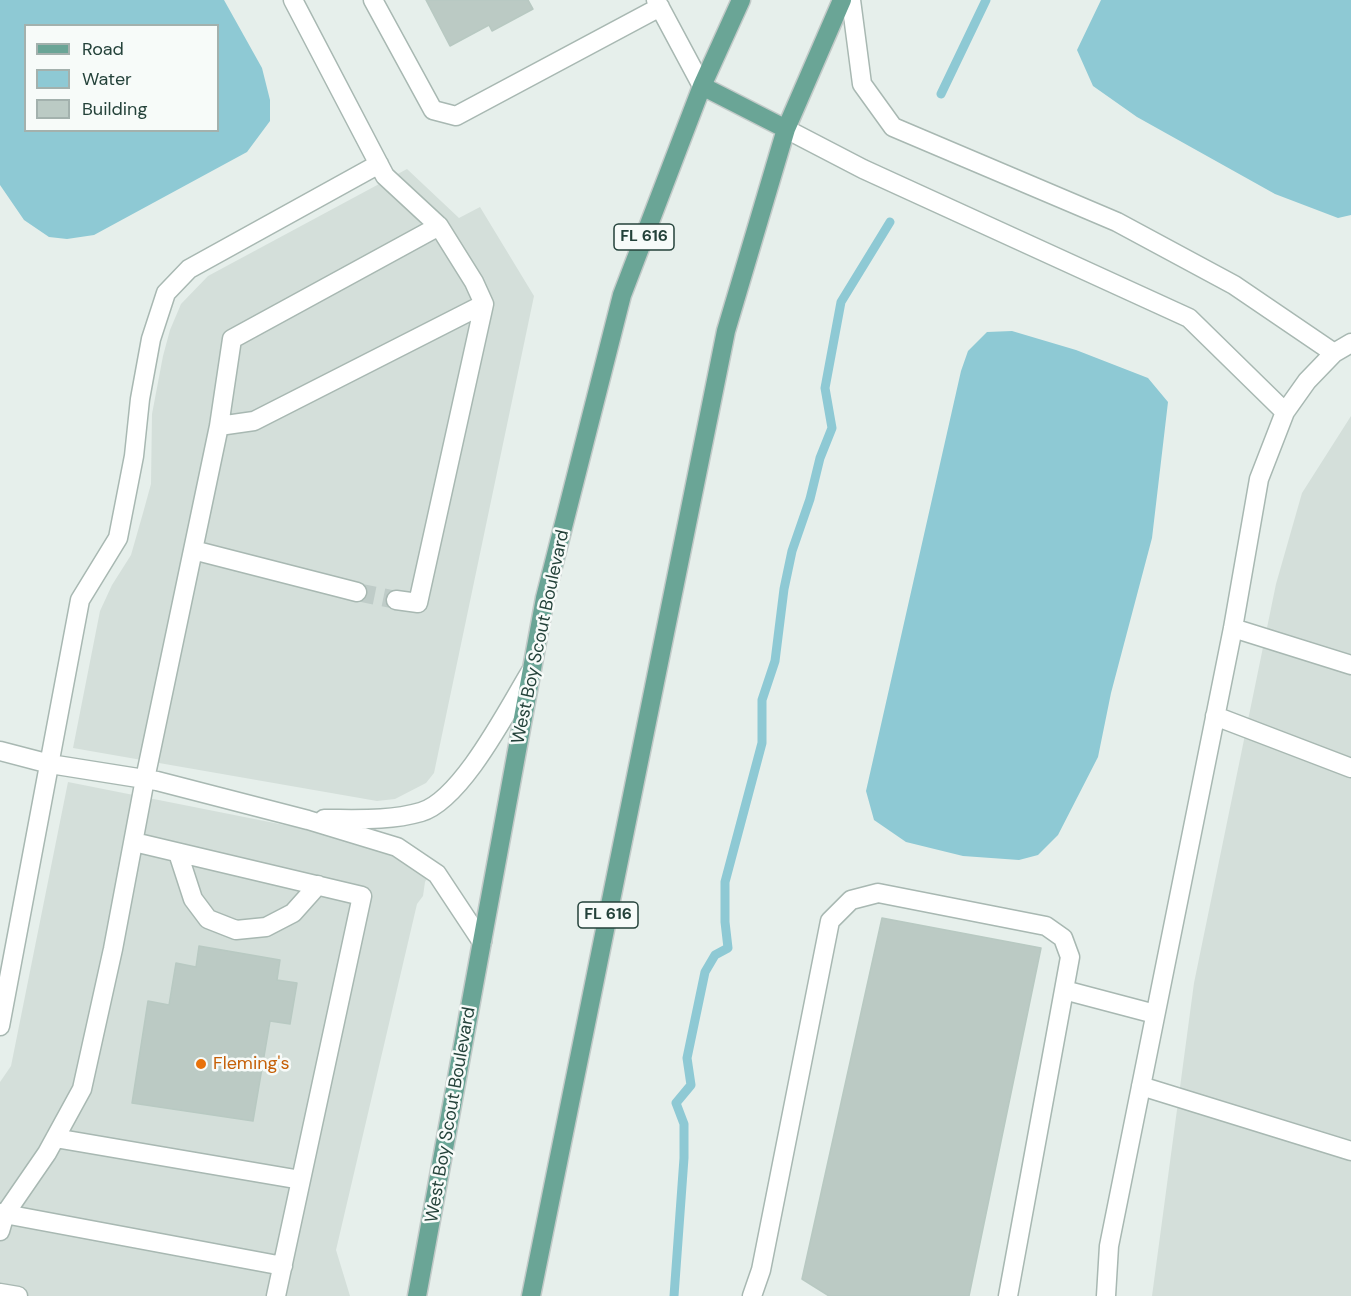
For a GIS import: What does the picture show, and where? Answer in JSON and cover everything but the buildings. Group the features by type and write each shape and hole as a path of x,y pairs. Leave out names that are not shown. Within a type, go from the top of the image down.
{"main road":[{"name":"West Boy Scout Boulevard","path":"417,1296 545,598 622,295 702,86 741,0"},
{"name":"FL 616","path":"531,1296 726,330 786,129 842,0"},
{"path":"702,86 786,129"}],"street":[{"path":"293,0 385,176 439,226 474,282 484,304 418,603 396,600"},
{"path":"373,0 433,110 456,116 658,3 702,86"},
{"path":"851,0 862,84 893,127 1117,222 1234,285 1334,353"},
{"path":"786,129 863,169 1189,318 1285,412"},
{"path":"0,1026 80,600 118,538 134,456 147,359 166,293 189,269 379,164"},
{"path":"283,1266 2,1219 55,1138 82,1089 219,426 232,339 439,226"},
{"path":"219,426 254,421 484,304"},
{"path":"1106,1296 1109,1246 1233,628 1259,479 1285,412 1307,381 1334,353 1351,343"},
{"path":"193,550 357,592"},
{"path":"1233,628 1351,665"},
{"path":"308,820 383,819 423,812 446,797 479,757 532,669"},
{"path":"1215,716 1351,768"},
{"path":"0,751 50,764 145,779 308,820 397,847 437,874 482,942"},
{"path":"134,842 362,896 276,1296"},
{"path":"178,853 194,899 208,919 236,930 266,927 293,913 318,885"},
{"path":"752,1296 761,1270 830,921 851,900 878,892 1046,927 1063,938 1070,957 1008,1296"},
{"path":"1064,990 1155,1014"},
{"path":"1141,1086 1351,1151"},
{"path":"55,1138 301,1180"},
{"path":"0,1293 18,1296"}],"shaded area":[{"path":"407,169 459,218 480,207 534,296 434,773 426,783 395,799 377,801 73,748 100,611 112,585 131,555 151,484 152,414 163,356 170,330 181,304 208,276"},
{"path":"1351,416 1351,1296 1152,1296 1194,983 1276,584 1302,493"},
{"path":"68,782 340,836 407,859 428,876 423,896 417,904 336,1250 350,1296 0,1296 0,1082 11,1066"}],"water":[{"path":"0,0 224,0 262,68 270,100 270,121 247,152 94,235 67,239 49,237 24,220 0,185"},
{"path":"1101,0 1351,0 1351,215 1338,218 1275,194 1137,117 1093,86 1077,50"},
{"path":"1012,331 1076,350 1148,378 1168,402 1152,538 1111,693 1098,757 1058,835 1038,855 1019,860 963,856 906,842 874,820 866,791 961,371 968,351 987,332"}],"waterway":[{"path":"941,94 986,0"},
{"path":"674,1296 684,1158 684,1124 676,1103 691,1085 687,1058 705,972 715,955 728,948 725,922 725,882 762,743 762,700 775,661 784,589 792,551 810,499 820,458 832,428 825,388 841,302 890,222"}],"tunnel":[{"path":"357,592 396,600"}],"place":[{"name":"Fleming's","path":"201,1064"}]}
